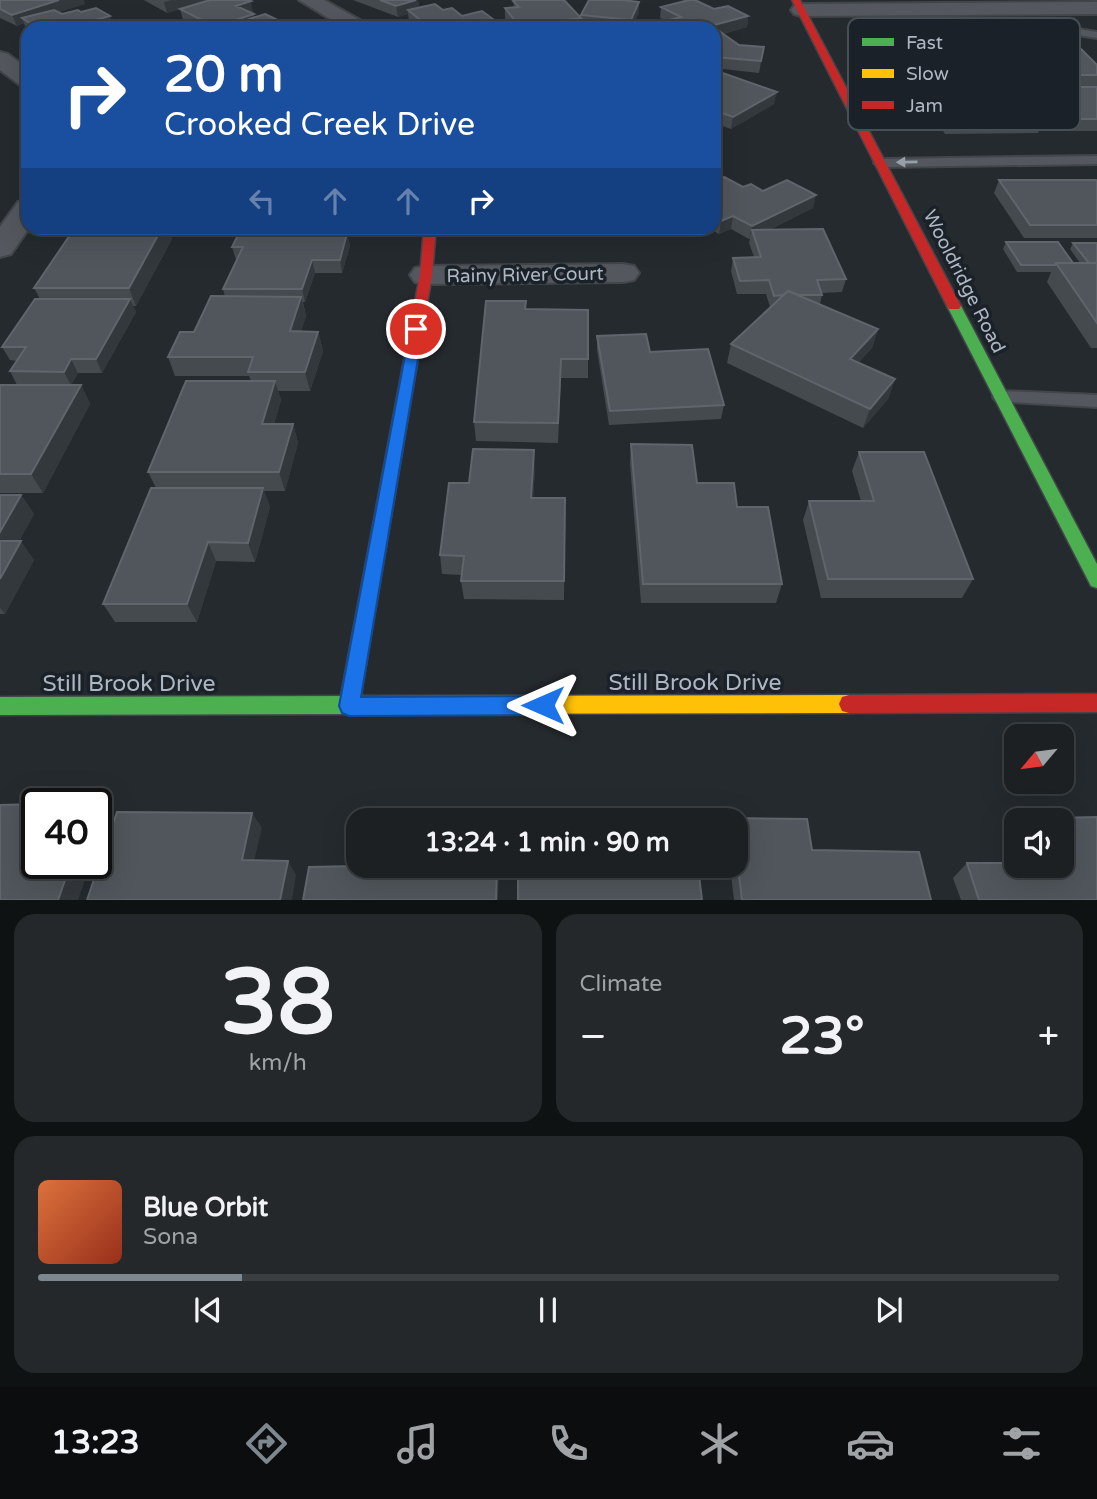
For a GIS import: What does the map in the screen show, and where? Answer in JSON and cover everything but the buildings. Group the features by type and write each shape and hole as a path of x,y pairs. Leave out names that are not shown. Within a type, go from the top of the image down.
{"street":[{"path":"309,0 347,21"},
{"path":"799,5 1097,8"},
{"name":"Wooldridge Road","path":"799,5 848,99"},
{"path":"0,59 21,75"},
{"name":"Wooldridge Road","path":"864,130 1097,581"},
{"path":"0,248 21,218"},
{"path":"349,706 426,275 429,235"},
{"name":"Rainy River Court","path":"426,275 623,273"},
{"name":"Still Brook Drive","path":"0,706 1097,703"}],"lane":[{"path":"881,163 1097,160"},
{"path":"1002,397 1097,401"}],"traffic: fast":[{"path":"954,306 1097,581"},
{"path":"0,706 363,705"}],"traffic: slow":[{"path":"363,705 849,704"}],"traffic: jam":[{"path":"796,0 848,101"},
{"path":"863,130 954,306"},
{"path":"349,706 426,275 429,235"},
{"path":"849,704 1097,703"}],"route":[{"path":"416,329 349,706 543,705"}]}
